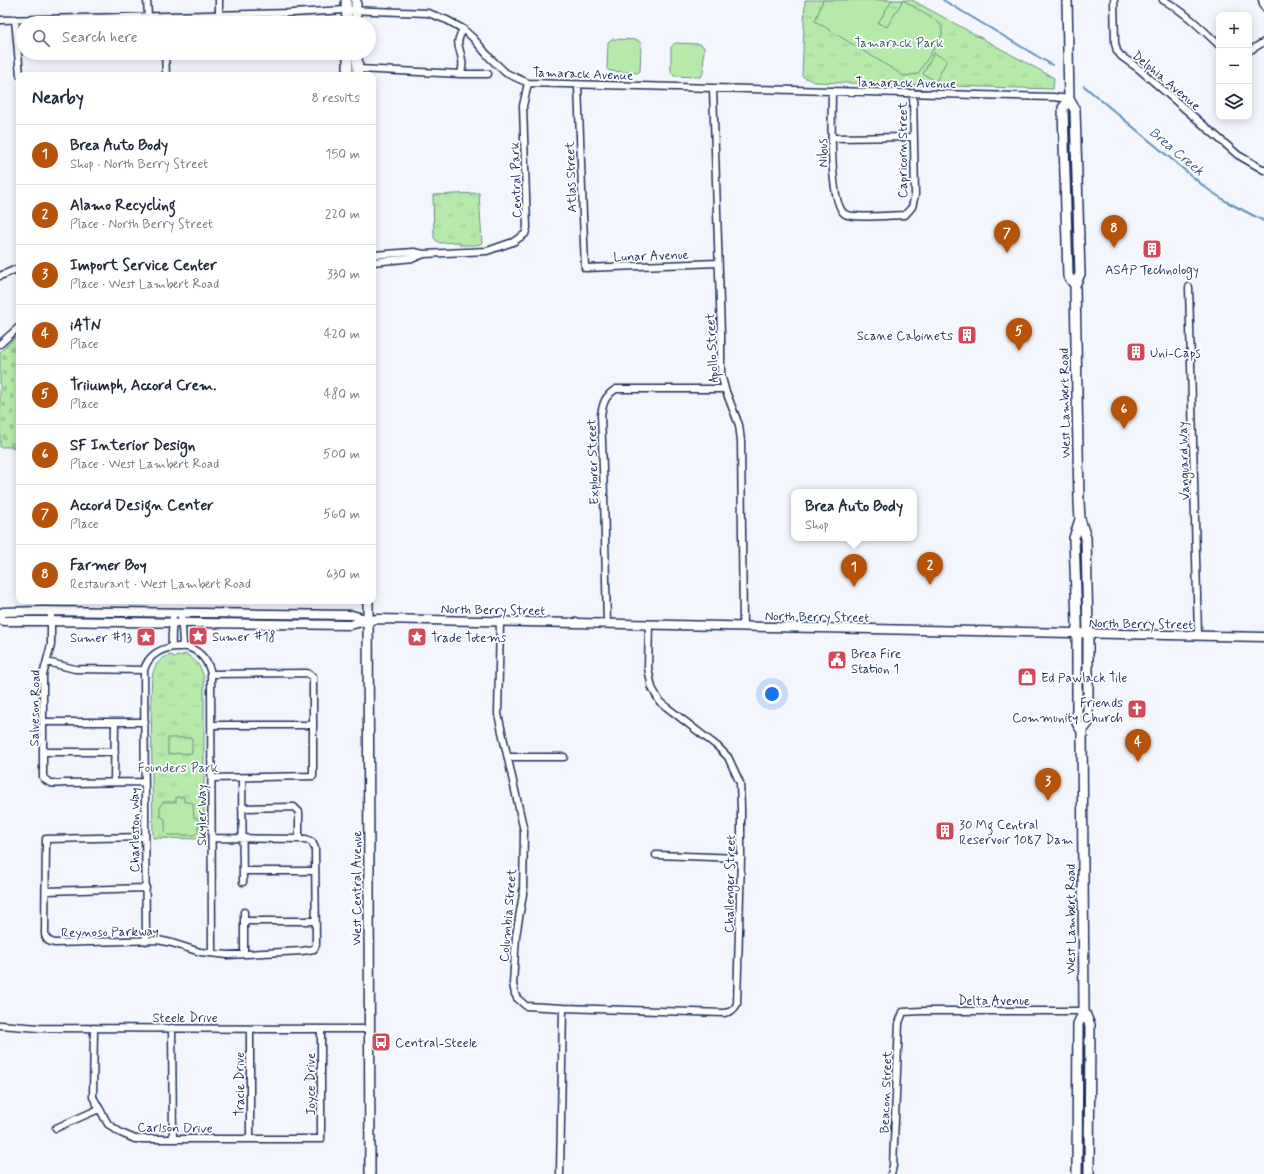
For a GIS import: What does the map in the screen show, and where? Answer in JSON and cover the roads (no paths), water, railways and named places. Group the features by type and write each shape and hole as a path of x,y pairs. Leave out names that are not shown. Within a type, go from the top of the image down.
{"main road":[{"path":"346,0 346,16"},
{"path":"356,0 356,16"},
{"name":"West Lambert Road","path":"1067,0 1069,100 1063,108 1068,276 1075,285 1080,519 1086,538 1088,633 1088,722 1082,731"},
{"path":"348,60 348,72"},
{"path":"357,60 358,72"},
{"name":"West Lambert Road","path":"1080,519 1074,538 1077,634 1077,722 1082,731 1084,1011 1090,1025 1090,1174"},
{"name":"West Central Avenue","path":"368,604 370,1174"},
{"name":"West Lambert Road","path":"1078,1174 1078,1024 1084,1011"}],"street":[{"path":"147,0 148,16"},
{"path":"219,0 219,14"},
{"name":"Delphia Avenue","path":"1114,0 1115,43 1117,51 1121,56 1238,155 1264,170"},
{"path":"1163,0 1193,22 1216,43"},
{"path":"1262,0 1264,7"},
{"name":"Tamarack Avenue","path":"148,16 292,13 346,10 428,13 447,20 462,29 473,38 490,58 506,73 528,83 1053,97 1069,100"},
{"path":"15,19 16,30"},
{"name":"Tamarack Avenue","path":"0,20 15,19"},
{"path":"461,74 462,61 458,39 462,29"},
{"path":"1252,49 1264,42"},
{"path":"19,60 20,72"},
{"path":"165,60 166,72"},
{"path":"376,72 488,74"},
{"name":"Central Park","path":"424,254 486,251 512,242 525,234 527,228 523,106 528,83"},
{"name":"Atlas Street","path":"578,85 584,268"},
{"name":"Apollo Street","path":"713,89 721,374 725,389 739,425 741,441 743,626"},
{"name":"Nibus","path":"832,91 834,187 838,204 843,213"},
{"name":"Capricorn Street","path":"843,213 858,216 905,215 912,207 915,195 913,93"},
{"path":"832,138 913,137"},
{"path":"376,255 414,252 424,254"},
{"path":"376,262 414,258 424,254"},
{"name":"Lunar Avenue","path":"584,268 718,264"},
{"path":"0,276 16,269"},
{"name":"Vanguard Way","path":"1189,287 1198,636"},
{"path":"0,344 16,330"},
{"name":"Explorer Street","path":"607,624 604,495 600,415 603,404 608,395 616,389 725,389"},
{"name":"North Berry Street","path":"0,614 3,612 51,611 177,612 352,615 369,620"},
{"name":"Salveson Road","path":"51,611 51,645 43,675 43,777 46,781 54,784 114,782"},
{"path":"46,662 67,668 83,670 144,670 148,662 156,653 166,648 181,647 182,643 177,623 177,612"},
{"name":"North Berry Street","path":"0,619 4,621 350,625 379,619 1264,637"},
{"name":"Columbia Street","path":"500,621 498,714 524,831 523,894 516,936 513,984 515,994 520,1002 526,1006 563,1008"},
{"path":"172,647 171,636 177,623"},
{"name":"Challenger Street","path":"563,1008 724,1013 734,1009 737,1004 741,858 740,783 728,758 717,746 660,702 652,688 648,668 648,625"},
{"name":"Skyler Way","path":"181,647 190,648 200,654 208,664 211,674 212,953"},
{"name":"Charleston Way","path":"144,670 146,941"},
{"path":"211,674 307,673 313,677 313,776 212,778"},
{"path":"44,722 145,722"},
{"path":"115,722 114,782 145,782"},
{"path":"212,725 313,725"},
{"path":"44,752 115,752"},
{"path":"508,757 564,757"},
{"path":"242,778 243,882"},
{"path":"242,808 294,807 299,812 299,839"},
{"path":"145,837 46,839 46,891 146,888"},
{"path":"212,838 299,839 312,842 315,848 315,921 244,921"},
{"path":"656,855 741,858"},
{"path":"243,871 315,871"},
{"name":"Reynoso Parkway","path":"46,891 45,936 49,941 56,943 158,940 200,952 228,955 302,951 314,949 316,945 315,921"},
{"path":"244,912 244,954"},
{"path":"560,1174 563,1008"},
{"name":"Delta Avenue","path":"904,1012 1084,1011"},
{"name":"Beacon Street","path":"891,1174 893,1166 899,1023 904,1012"},
{"name":"Steele Drive","path":"0,1025 39,1028 369,1029"},
{"name":"Carlson Drive","path":"94,1028 93,1097 108,1124 121,1133 135,1139 321,1139"},
{"path":"172,1028 173,1139"},
{"name":"Tracie Drive","path":"250,1029 250,1139"},
{"name":"Joyce Drive","path":"321,1029 321,1139"},
{"path":"56,1128 99,1109"}],"waterway":[{"name":"Brea Creek","path":"943,0 1052,65"},
{"name":"Brea Creek","path":"1084,86 1206,188 1227,202 1264,221"}],"place":[{"name":"Farmer Boy","path":"1114,248"},
{"name":"ASAP Technology","path":"1152,249"},
{"name":"Accord Design Center","path":"1007,253"},
{"name":"Scane Cabinets","path":"967,335"},
{"name":"Triiumph, Accord Crem.","path":"1019,351"},
{"name":"Uni-Caps","path":"1136,352"},
{"name":"SF Interior Design","path":"1124,429"},
{"name":"Alamo Recycling","path":"930,585"},
{"name":"Brea Auto Body","path":"854,587"},
{"name":"Sumer #18","path":"198,636"},
{"name":"Sumer #13","path":"146,637"},
{"name":"Trade Totems","path":"417,637"},
{"name":"Brea Fire Station 1","path":"837,660"},
{"name":"Ed Pawlack Tile","path":"1027,677"},
{"name":"Friends Community Church","path":"1137,709"},
{"name":"iATN","path":"1138,762"},
{"name":"Import Service Center","path":"1048,801"},
{"name":"30 Mg Central Reservoir 1087 Dam","path":"945,831"},
{"name":"Central-Steele","path":"381,1042"}],"park label":[{"name":"Tamarack Park","path":"899,42"},
{"name":"Founders Park","path":"178,767"}]}
